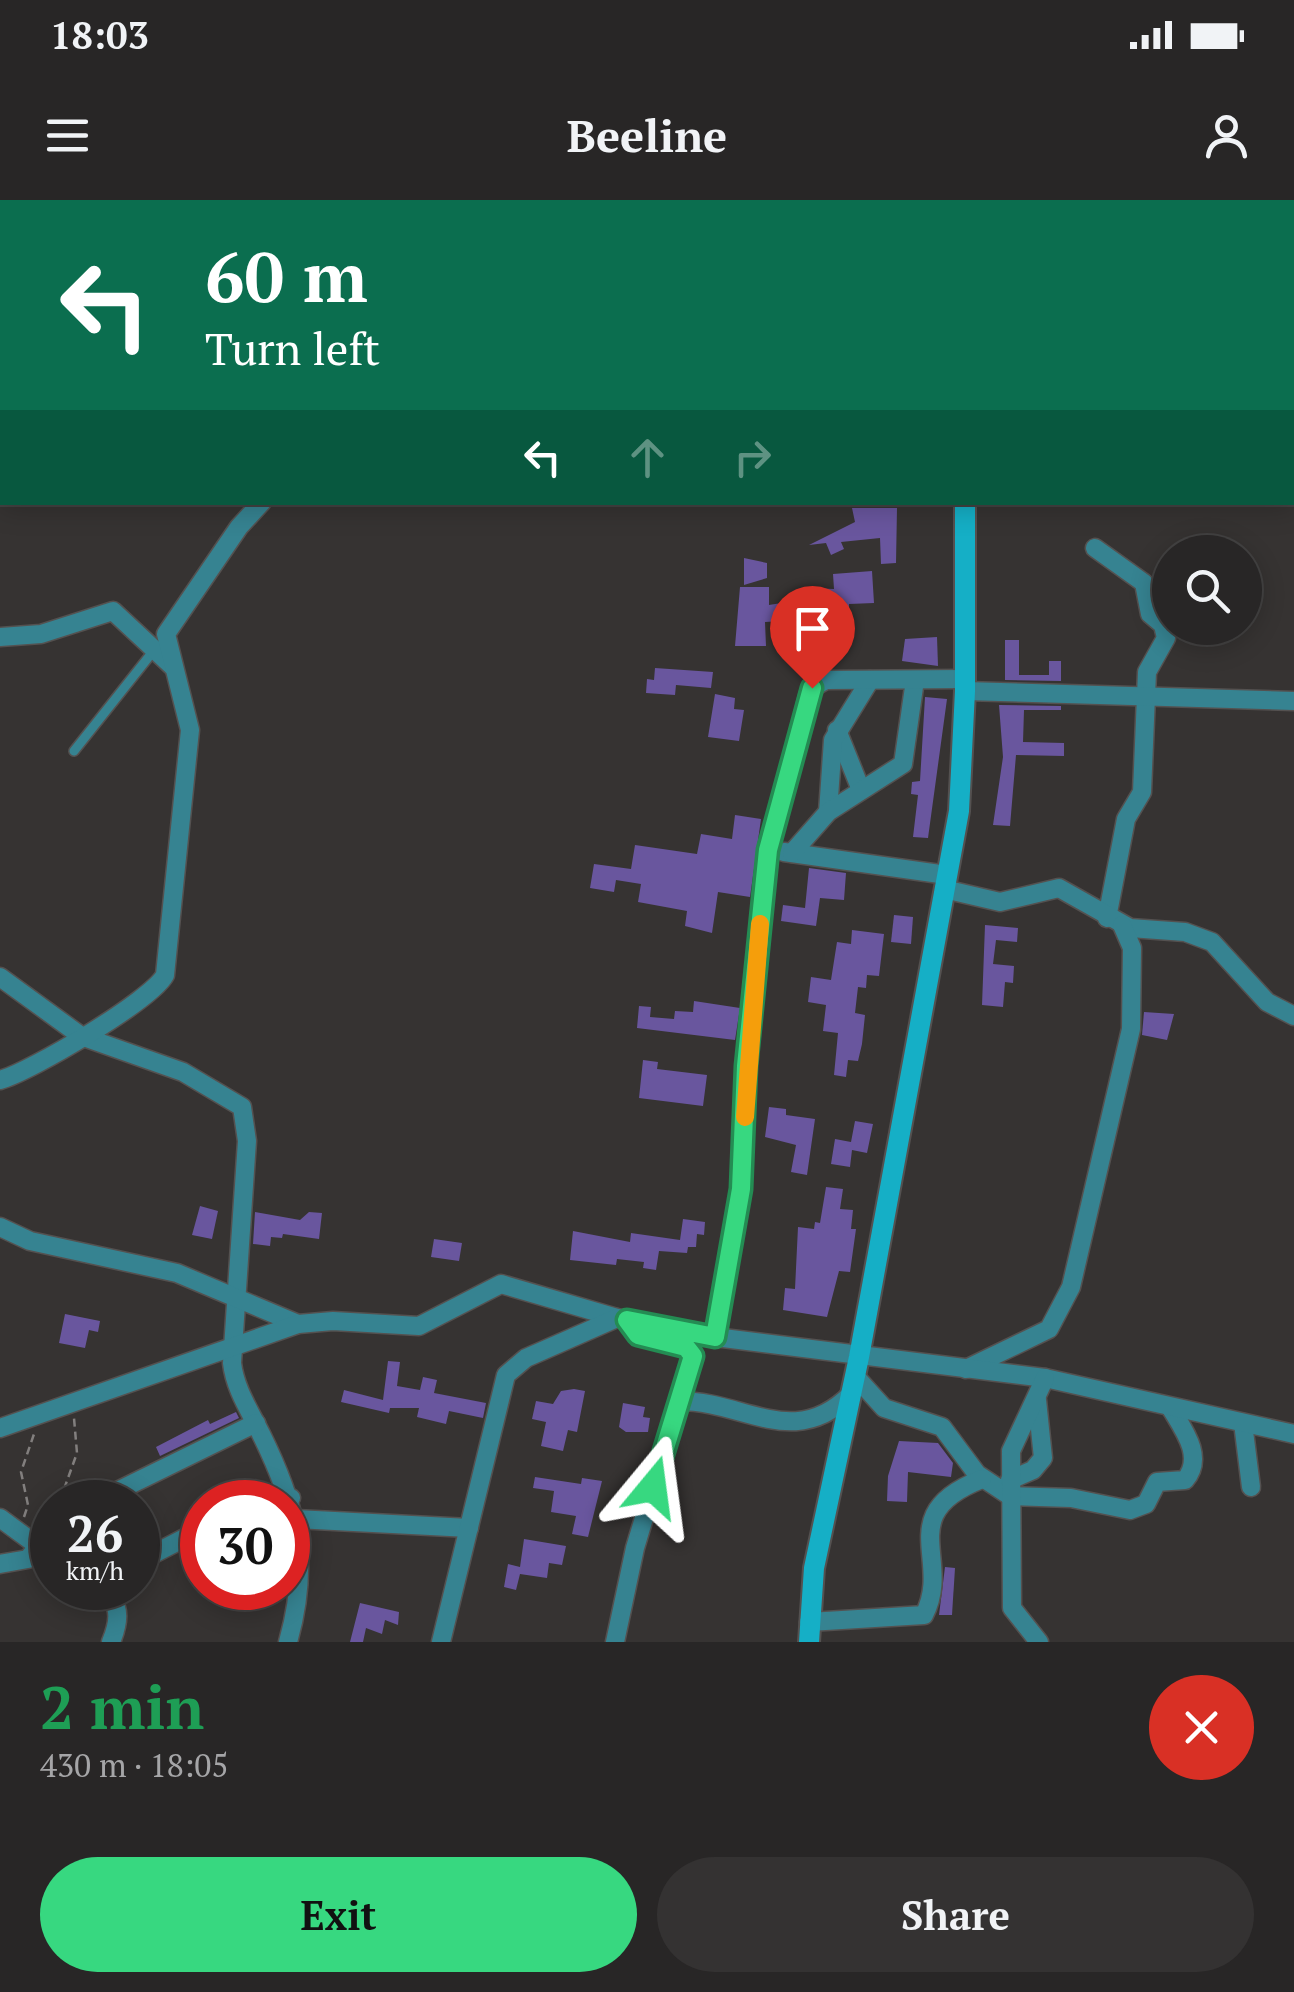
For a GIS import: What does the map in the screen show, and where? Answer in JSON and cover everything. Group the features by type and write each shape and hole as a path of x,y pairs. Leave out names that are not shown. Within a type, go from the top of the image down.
{"street":[{"path":"0,1080 22,1072 144,998 162,981 167,967 190,730 166,634 239,527 259,505"},
{"path":"797,1642 809,1623 958,811 965,685 965,505"},
{"path":"966,1369 1049,1330 1071,1287 1131,1028 1132,948 1115,921 1126,819 1142,792 1147,672 1165,647 1166,631 1150,614 1144,583 1095,548"},
{"path":"0,637 41,634 113,610 176,670"},
{"path":"715,1337 741,1189 746,1066 768,850 812,688 826,680 915,680 1294,701"},
{"path":"828,812 831,751 837,730 870,680"},
{"path":"792,853 828,812 903,764 915,680"},
{"path":"837,730 861,790"},
{"path":"768,850 945,882 1000,902 1059,888 1115,921 1185,932 1212,942 1260,996 1294,1016"},
{"path":"0,976 81,1036 183,1072 242,1107 246,1157 233,1376 283,1480"},
{"path":"0,1227 30,1240 167,1270 298,1324"},
{"path":"0,1428 298,1324 333,1320 419,1326 501,1284 622,1319 715,1337 855,1376 966,1369 1045,1378 1294,1434"},
{"path":"614,1642 635,1548 692,1351 638,1335 622,1319"},
{"path":"441,1642 506,1376 526,1358 622,1319"},
{"path":"679,1402 703,1402 766,1420 814,1421 855,1376"},
{"path":"855,1376 884,1408 942,1427 982,1479 1010,1488 1138,1508 1146,1504 1157,1482 1185,1480 1192,1472 1191,1442 1170,1407"},
{"path":"1039,1642 1012,1608 1010,1488 1014,1436 1037,1400 1045,1378"},
{"path":"1010,1488 1043,1458 1037,1400"},
{"path":"140,1480 256,1423"},
{"path":"1243,1423 1251,1487"},
{"path":"809,1623 924,1615 935,1513 949,1494 982,1479"},
{"path":"310,1520 469,1528"},
{"path":"7,1524 30,1540"},
{"path":"0,1564 30,1556"},
{"path":"111,1642 119,1622 117,1610"},
{"path":"288,1642 296,1610"}],"lane":[{"path":"74,750 156,649"}],"path":[{"path":"67,1480 77,1452 72,1401"},
{"path":"7,1524 27,1510 21,1472 40,1415"}],"building":[{"path":"852,508 897,508 896,563 881,564 880,538 841,542 844,549 831,555 826,543 809,545 855,522"},
{"path":"744,558 767,563 767,578 744,585"},
{"path":"872,571 874,603 849,604 849,610 808,608 808,588 834,589 833,574"},
{"path":"740,587 769,587 769,605 806,599 805,615 784,614 784,621 765,622 766,646 735,646"},
{"path":"937,637 938,666 902,661 905,639"},
{"path":"1005,640 1019,640 1019,675 1049,675 1049,661 1061,661 1061,681 1005,680"},
{"path":"655,668 713,672 711,688 676,685 675,695 646,693 647,679 654,680"},
{"path":"715,694 735,698 734,709 744,710 739,741 708,737"},
{"path":"925,697 947,699 928,838 913,837 918,795 911,794 912,782 920,781"},
{"path":"999,705 1061,706 1061,710 1024,710 1023,742 1064,743 1064,756 1016,755 1010,826 993,825 1003,757"},
{"path":"735,815 761,819 750,897 718,892 712,933 685,926 687,911 638,902 641,884 616,880 614,892 590,888 594,864 631,869 635,845 697,854 701,834 732,839"},
{"path":"809,868 846,873 844,900 820,898 816,926 781,921 783,905 805,908"},
{"path":"894,915 913,917 911,944 891,942"},
{"path":"985,925 1018,928 1017,942 996,940 993,964 1014,966 1013,983 1005,982 1003,1007 982,1005"},
{"path":"852,930 884,934 879,976 867,975 866,988 858,987 855,1013 865,1015 862,1044 858,1061 848,1060 846,1077 834,1075 838,1033 823,1031 826,1005 808,1002 811,977 831,980 837,942 851,944"},
{"path":"694,1001 740,1008 735,1040 637,1028 639,1006 651,1007 650,1017 674,1019 675,1011 693,1012"},
{"path":"1144,1012 1174,1014 1167,1040 1142,1035"},
{"path":"643,1060 658,1062 657,1069 707,1075 703,1106 639,1098"},
{"path":"769,1107 786,1109 786,1115 815,1119 807,1175 791,1172 796,1145 765,1137"},
{"path":"855,1121 873,1124 867,1153 852,1150 850,1167 831,1164 835,1139 851,1142"},
{"path":"826,1187 843,1189 840,1209 853,1210 851,1229 856,1229 850,1272 839,1271 827,1317 783,1310 785,1288 795,1289 798,1227 814,1229 815,1222 820,1223"},
{"path":"200,1206 218,1211 212,1239 192,1235"},
{"path":"255,1212 300,1220 309,1212 322,1213 319,1239 283,1234 282,1238 271,1237 270,1246 253,1244"},
{"path":"683,1219 705,1222 704,1235 697,1234 696,1247 688,1247 687,1253 659,1251 656,1270 643,1268 644,1262 617,1259 616,1265 570,1260 573,1231 630,1242 631,1233 680,1240"},
{"path":"434,1239 462,1243 459,1261 431,1257"},
{"path":"65,1314 100,1321 98,1332 89,1330 85,1348 59,1343"},
{"path":"388,1361 400,1362 397,1386 420,1390 423,1377 437,1380 434,1393 486,1403 483,1418 449,1411 446,1424 417,1417 419,1408 390,1408 389,1413 341,1402 344,1390 383,1400"},
{"path":"561,1391 585,1391 577,1432 568,1430 563,1451 541,1446 546,1422 532,1419 536,1401 553,1404"},
{"path":"623,1403 645,1407 643,1417 650,1418 648,1432 626,1432 619,1427"},
{"path":"236,1412 239,1418 160,1456 156,1447 208,1420 210,1424"},
{"path":"899,1441 938,1443 953,1463 951,1477 908,1472 907,1502 887,1501 888,1476"},
{"path":"535,1477 581,1484 582,1478 602,1481 588,1537 572,1534 576,1516 551,1512 554,1491 533,1488"},
{"path":"524,1539 566,1546 562,1565 549,1563 547,1578 520,1574 516,1590 504,1587 508,1564 520,1567"},
{"path":"945,1567 955,1568 952,1615 939,1615"},
{"path":"360,1603 399,1612 398,1625 385,1620 382,1634 366,1628 363,1642 350,1642"}],"slow traffic":[{"path":"745,1117 760,924"}],"route":[{"path":"653,1487 693,1356 686,1347 638,1335 627,1320 715,1337 741,1189 746,1066 768,850 812,688"}]}
